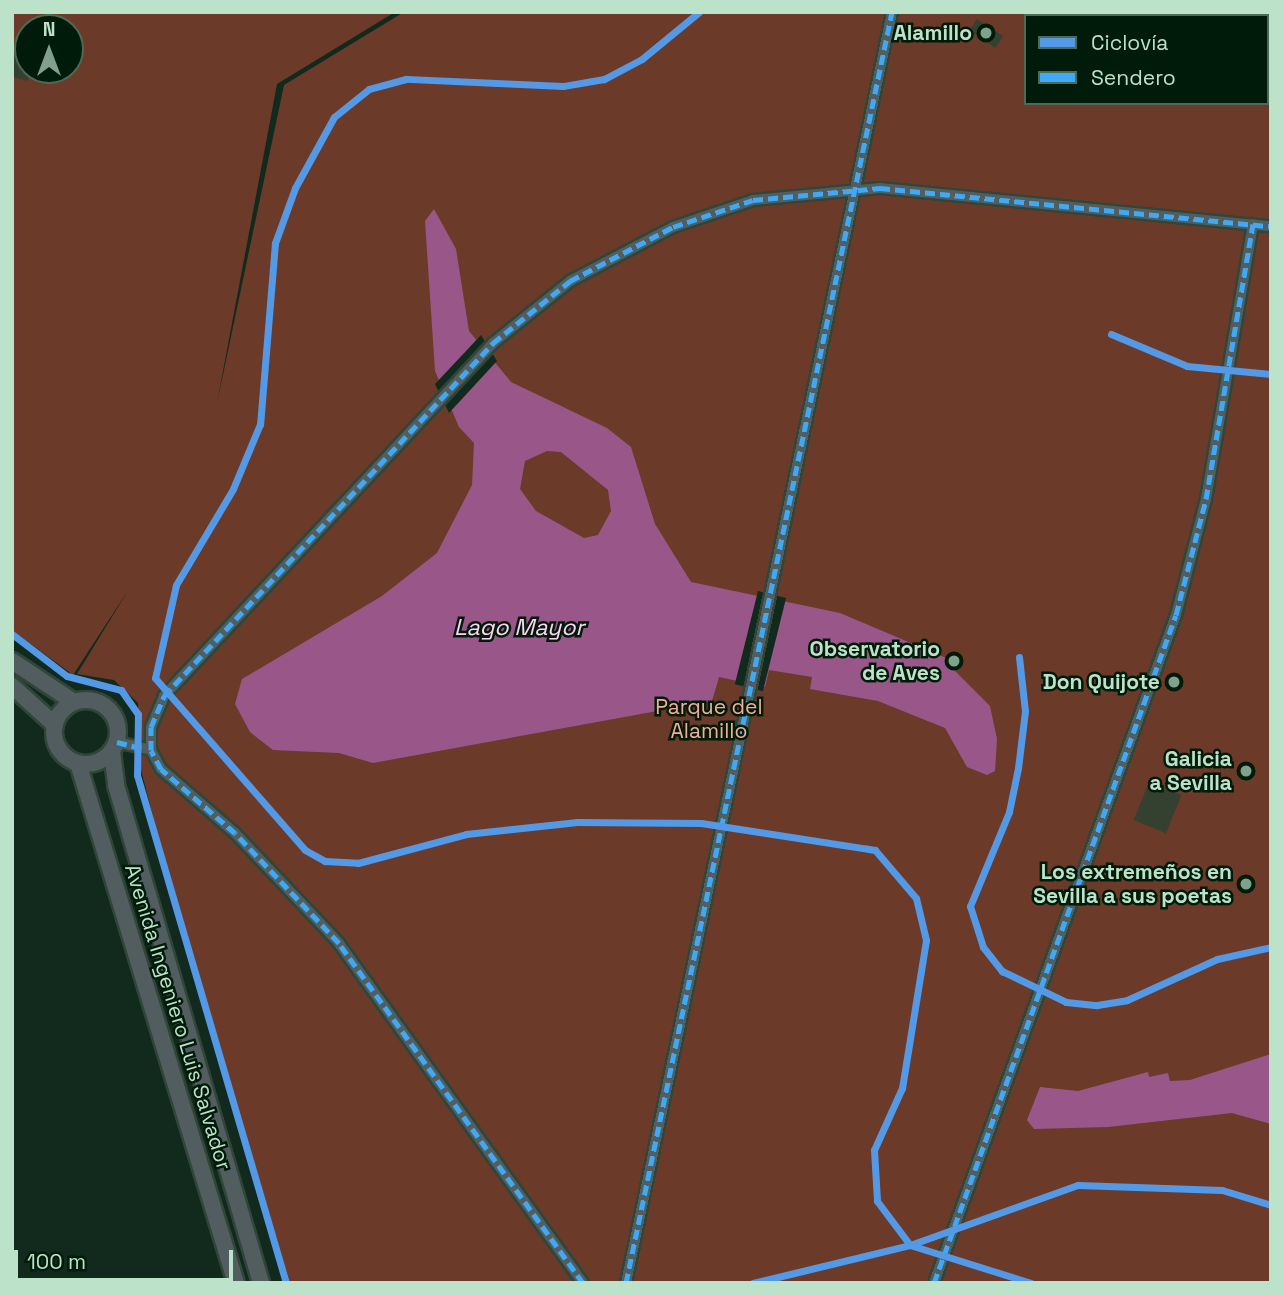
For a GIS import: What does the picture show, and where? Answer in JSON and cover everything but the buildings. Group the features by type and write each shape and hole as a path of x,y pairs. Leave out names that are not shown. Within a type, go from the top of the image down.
{"street":[{"path":"626,1283 892,12"},
{"path":"583,1283 340,943 244,842 161,769 151,750 151,727 164,696 493,343 570,281 630,245 754,200 857,188 1271,226"},
{"path":"934,1283 1176,615 1208,488 1253,224"},
{"path":"12,661 74,702 105,705 117,721 115,746 97,762 78,763 61,752 55,725 12,686"},
{"path":"55,725 74,702"},
{"path":"115,746 151,750"},
{"name":"Avenida Ingeniero Luis Salvador","path":"115,746 116,785 261,1283"},
{"name":"Avenida Ingeniero Luis Salvador","path":"78,763 236,1283"}],"green space":[{"name":"Parque del Alamillo","path":"12,12 395,12 277,84 217,403 284,85 404,12 1271,12 1271,1283 290,1283 161,847 140,766 138,703 114,680 77,674 129,589 73,675 12,630"}],"water":[{"name":"Lago Mayor","path":"434,209 456,249 469,331 511,382 607,428 631,447 655,524 691,582 840,613 951,660 948,664 990,706 997,739 995,771 987,775 967,767 945,728 878,701 810,689 812,677 769,670 765,687 719,677 712,701 373,763 339,753 273,750 250,732 235,704 242,679 382,596 437,553 472,485 474,443 459,427 435,371 425,221","holes":["547,451 561,452 608,490 611,511 598,535 584,538 536,511 520,489 525,461"]},
{"path":"1271,1054 1271,1124 1232,1113 1108,1127 1034,1129 1027,1120 1040,1087 1078,1091 1148,1072 1149,1077 1168,1073 1170,1081 1190,1080"}],"pier":[{"path":"481,335 497,361 449,413 435,384"},
{"path":"758,591 786,598 763,691 735,684"}],"marked path":[{"path":"626,1283 892,12"},
{"path":"583,1283 339,943 235,833 161,769 151,750 151,727 164,696 493,343 570,281 673,227 753,200 880,188 1271,226"},
{"path":"934,1283 1176,615 1206,499 1253,224"},
{"path":"117,742 141,748"}],"cycle path":[{"path":"699,12 642,59 604,79 563,86 406,79 369,89 334,117 295,188 275,243 260,424 233,489 176,585 155,678 305,850 325,861 358,863 466,834 577,822 701,823 875,850 916,898 926,940 902,1088 874,1150 877,1201 910,1245 1031,1283"},
{"path":"1111,334 1187,366 1271,374"},
{"path":"12,634 67,676 121,690 138,714 137,775 286,1283"},
{"path":"1019,657 1025,711 1018,768 1009,812 970,906 983,947 1002,971 1066,1002 1097,1005 1127,1000 1217,959 1271,947"},
{"path":"753,1283 910,1245 1078,1185 1222,1190 1271,1205"}],"place":[{"name":"Alamillo","path":"986,33"},
{"name":"Observatorio de Aves","path":"954,661"},
{"name":"Don Quijote","path":"1174,682"},
{"name":"Galicia a Sevilla","path":"1246,771"},
{"name":"Los extremeños en Sevilla a sus poetas","path":"1246,884"}]}
